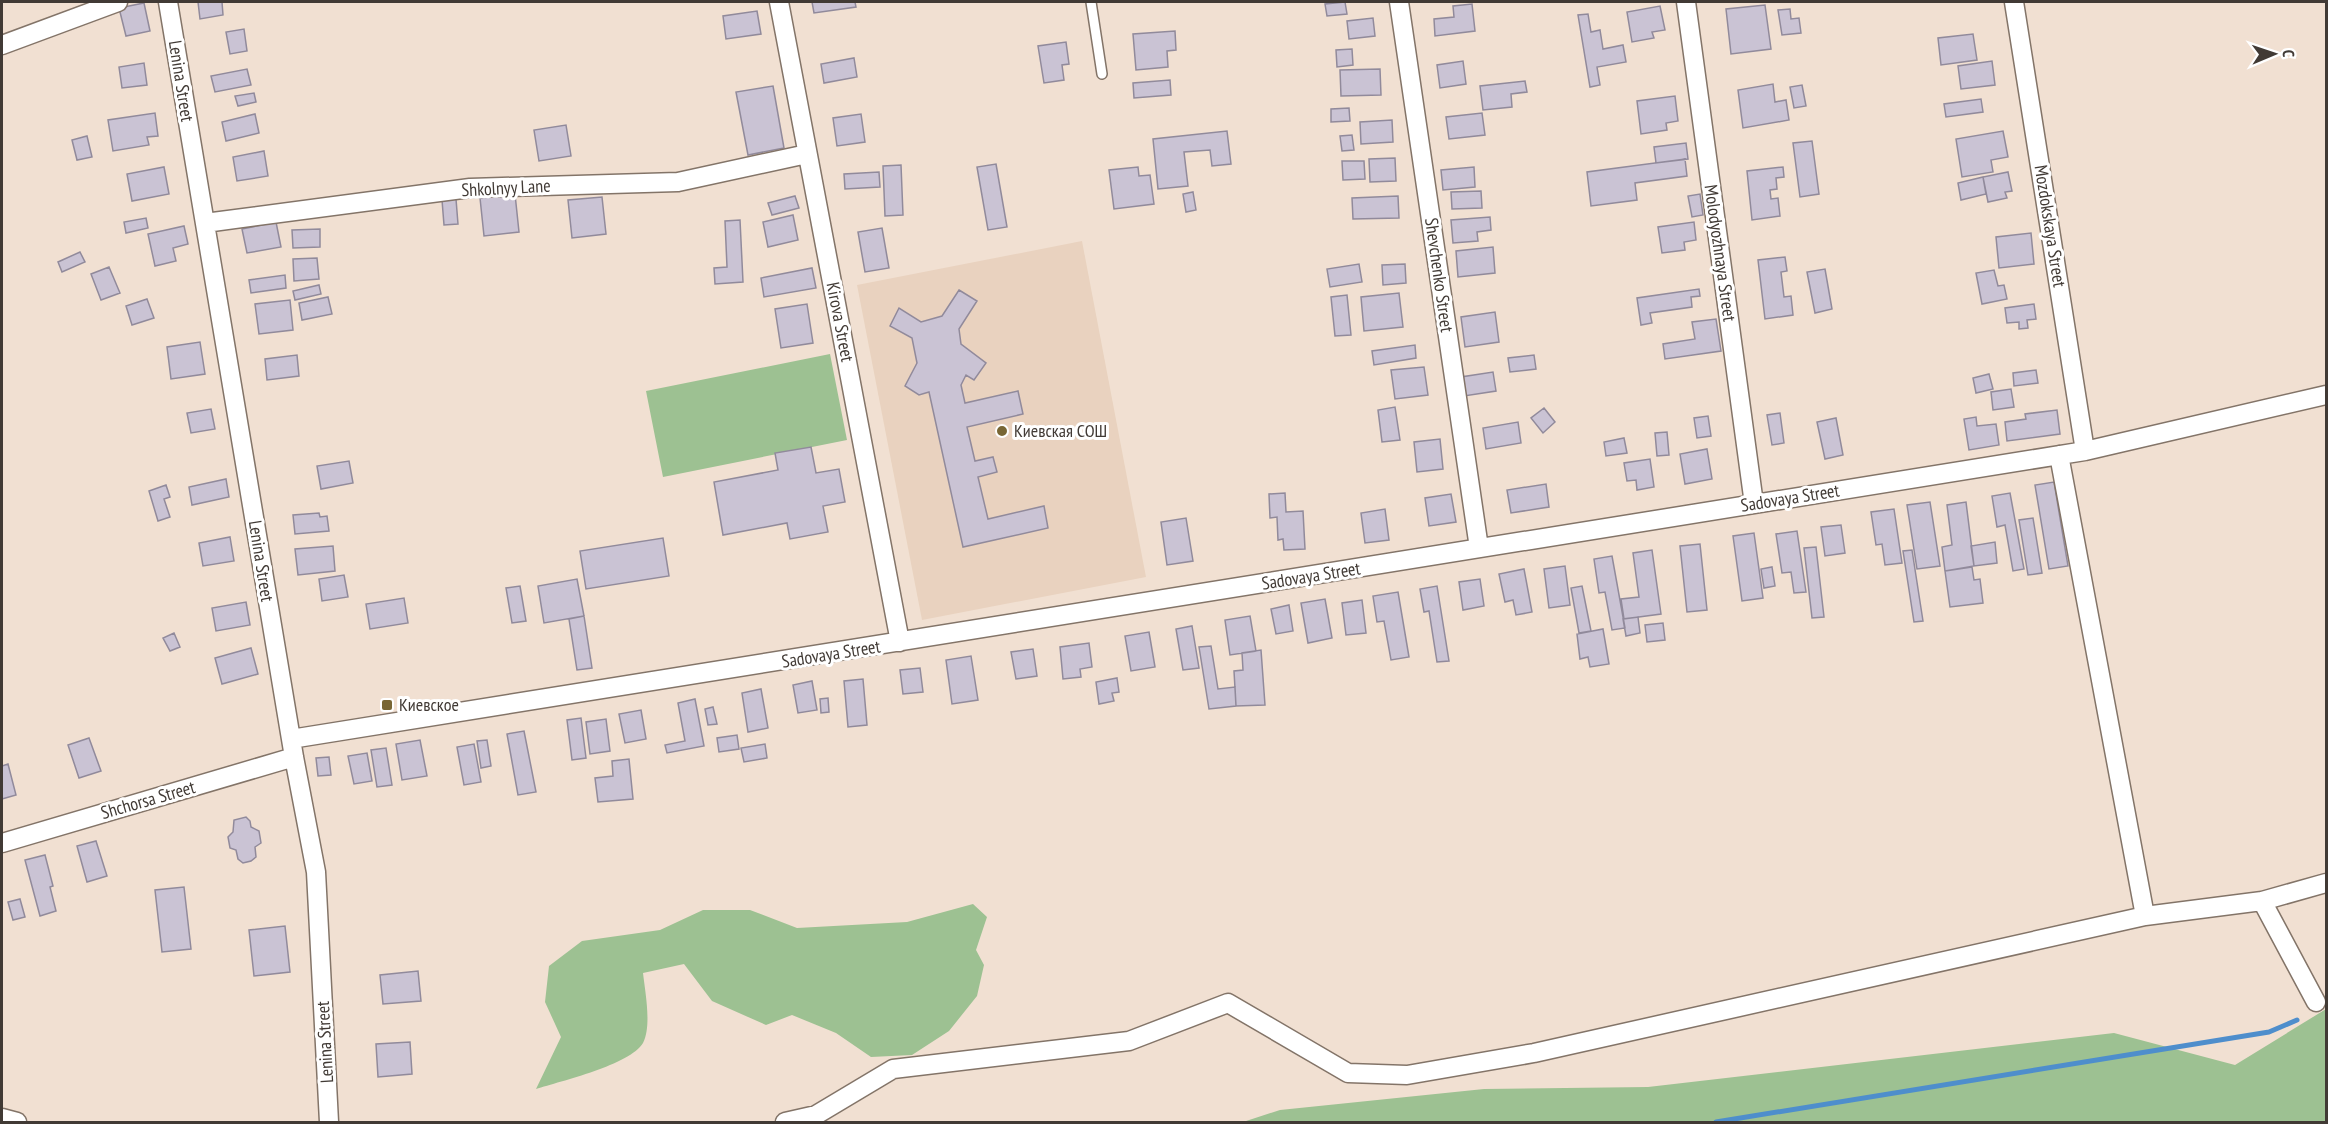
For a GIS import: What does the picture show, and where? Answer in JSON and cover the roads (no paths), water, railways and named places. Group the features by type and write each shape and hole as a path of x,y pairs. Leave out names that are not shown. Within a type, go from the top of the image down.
{"street":[{"path":"2,45 118,2"},
{"name":"Lenina Street","path":"168,2 293,748 316,872 329,1122"},
{"name":"Kirova Street","path":"779,2 900,642"},
{"name":"Shevchenko Street","path":"1399,2 1479,548"},
{"name":"Molodyozhnaya Street","path":"1686,2 1754,504"},
{"name":"Mozdokskaya Street","path":"2014,2 2085,451"},
{"name":"Shkolnyy Lane","path":"205,224 470,188 678,182 807,154"},
{"name":"Sadovaya Street","path":"293,748 900,642 2085,451 2326,395"},
{"path":"2059,455 2145,916"},
{"name":"Shchorsa Street","path":"2,843 293,748"},
{"path":"785,1122 816,1115 893,1069 1129,1041 1228,1003 1348,1073 1407,1075 1534,1053 2145,916 2262,901 2326,883"},
{"path":"2262,901 2316,1002"},
{"path":"2,1118 17,1122"}],"lane":[{"path":"1091,2 1102,74"}],"waterway":[{"path":"1716,1122 2269,1032 2297,1020"}],"place":[{"name":"Киевская СОШ","path":"1002,431"},
{"name":"Киевское","path":"387,705"}]}
